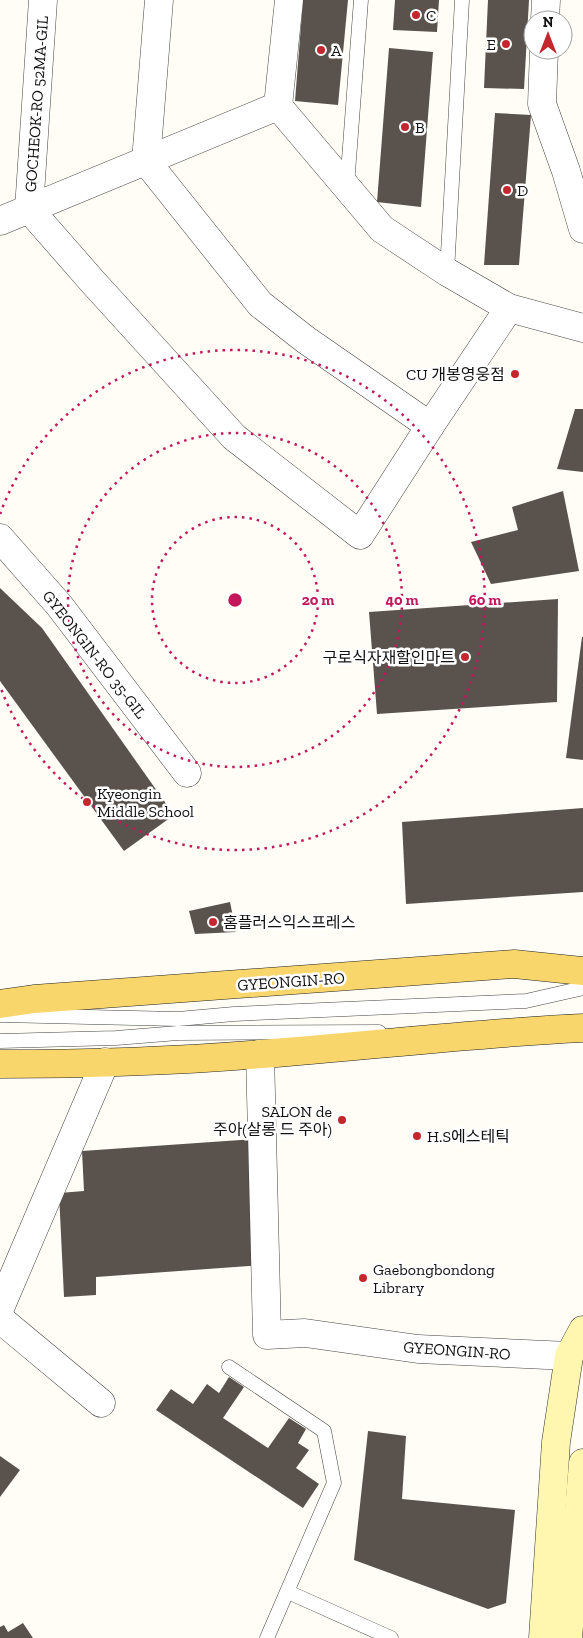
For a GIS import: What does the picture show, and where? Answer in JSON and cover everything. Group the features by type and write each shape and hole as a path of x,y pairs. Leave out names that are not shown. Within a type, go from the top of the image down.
{"main road":[{"name":"GYEONGIN-RO","path":"0,1004 34,999 514,964 583,971"},
{"path":"0,1064 105,1062 260,1054 516,1031 583,1028"},
{"path":"542,1638 556,1442 569,1356 583,1330"},
{"path":"568,1638 583,1463"}],"street":[{"name":"GOCHEOK-RO 52MA-GIL","path":"30,209 43,0"},
{"path":"159,0 146,161 260,304 306,340 430,426"},
{"path":"289,0 278,106 382,229 447,272 509,308 583,328"},
{"path":"544,60 542,104 566,171 583,229"},
{"path":"0,221 278,106"},
{"path":"30,209 92,281 234,437 360,535 509,308"},
{"name":"GYEONGIN-RO 35-GIL","path":"0,538 59,604 186,773"},
{"name":"GYEONGIN-RO","path":"260,1054 266,1335 304,1333 418,1349 569,1356"},
{"path":"0,1308 105,1062"},
{"path":"0,1319 101,1403"}],"lane":[{"path":"346,187 361,0"},
{"path":"447,272 462,0"},
{"path":"0,1015 178,1019 234,1014 526,1001 583,988"},
{"path":"0,1041 116,1038 178,1032 516,1031"},
{"path":"229,1367 324,1431 334,1483 267,1638"},
{"path":"288,1592 391,1638"}],"building":[{"name":"A","path":"303,0 348,0 338,105 295,101"},
{"name":"C","path":"395,0 439,0 437,32 393,30"},
{"name":"E","path":"488,0 529,0 528,10 523,10 523,60 526,60 524,89 484,88"},
{"name":"B","path":"389,48 433,52 421,207 377,202"},
{"name":"D","path":"495,113 531,115 519,265 484,265"},
{"path":"575,409 583,409 583,472 557,469"},
{"path":"563,491 579,571 491,584 471,542 518,530 512,507"},
{"path":"0,588 42,628 174,815 124,851 0,681"},
{"name":"구로식자재할인마트","path":"558,599 557,702 377,714 369,612"},
{"path":"583,637 583,760 566,758"},
{"path":"583,808 583,892 406,904 402,822"},
{"name":"홈플러스익스프레스","path":"230,902 236,932 195,934 189,911"},
{"path":"255,1139 262,1265 96,1277 96,1295 64,1297 59,1193 84,1191 82,1151"},
{"path":"229,1377 244,1387 223,1418 268,1448 289,1418 306,1429 298,1443 309,1450 296,1468 319,1484 303,1508 156,1410 171,1389 193,1404 207,1384 219,1393"},
{"path":"368,1431 406,1436 402,1499 515,1510 506,1603 488,1609 354,1560"},
{"path":"0,1456 20,1470 0,1497"},
{"path":"23,1623 33,1638 0,1638 0,1627 4,1625 8,1632"}],"place":[{"name":"C","path":"416,15"},
{"name":"E","path":"506,44"},
{"name":"A","path":"321,50"},
{"name":"B","path":"405,127"},
{"name":"D","path":"507,190"},
{"name":"CU 개봉영웅점","path":"515,374"},
{"name":"구로식자재할인마트","path":"465,657"},
{"name":"Kyeongin Middle School","path":"87,802"},
{"name":"홈플러스익스프레스","path":"213,922"},
{"name":"SALON de 주아(살롱 드 주아)","path":"342,1120"},
{"name":"H.S에스테틱","path":"417,1136"},
{"name":"Gaebongbondong Library","path":"363,1278"}]}
